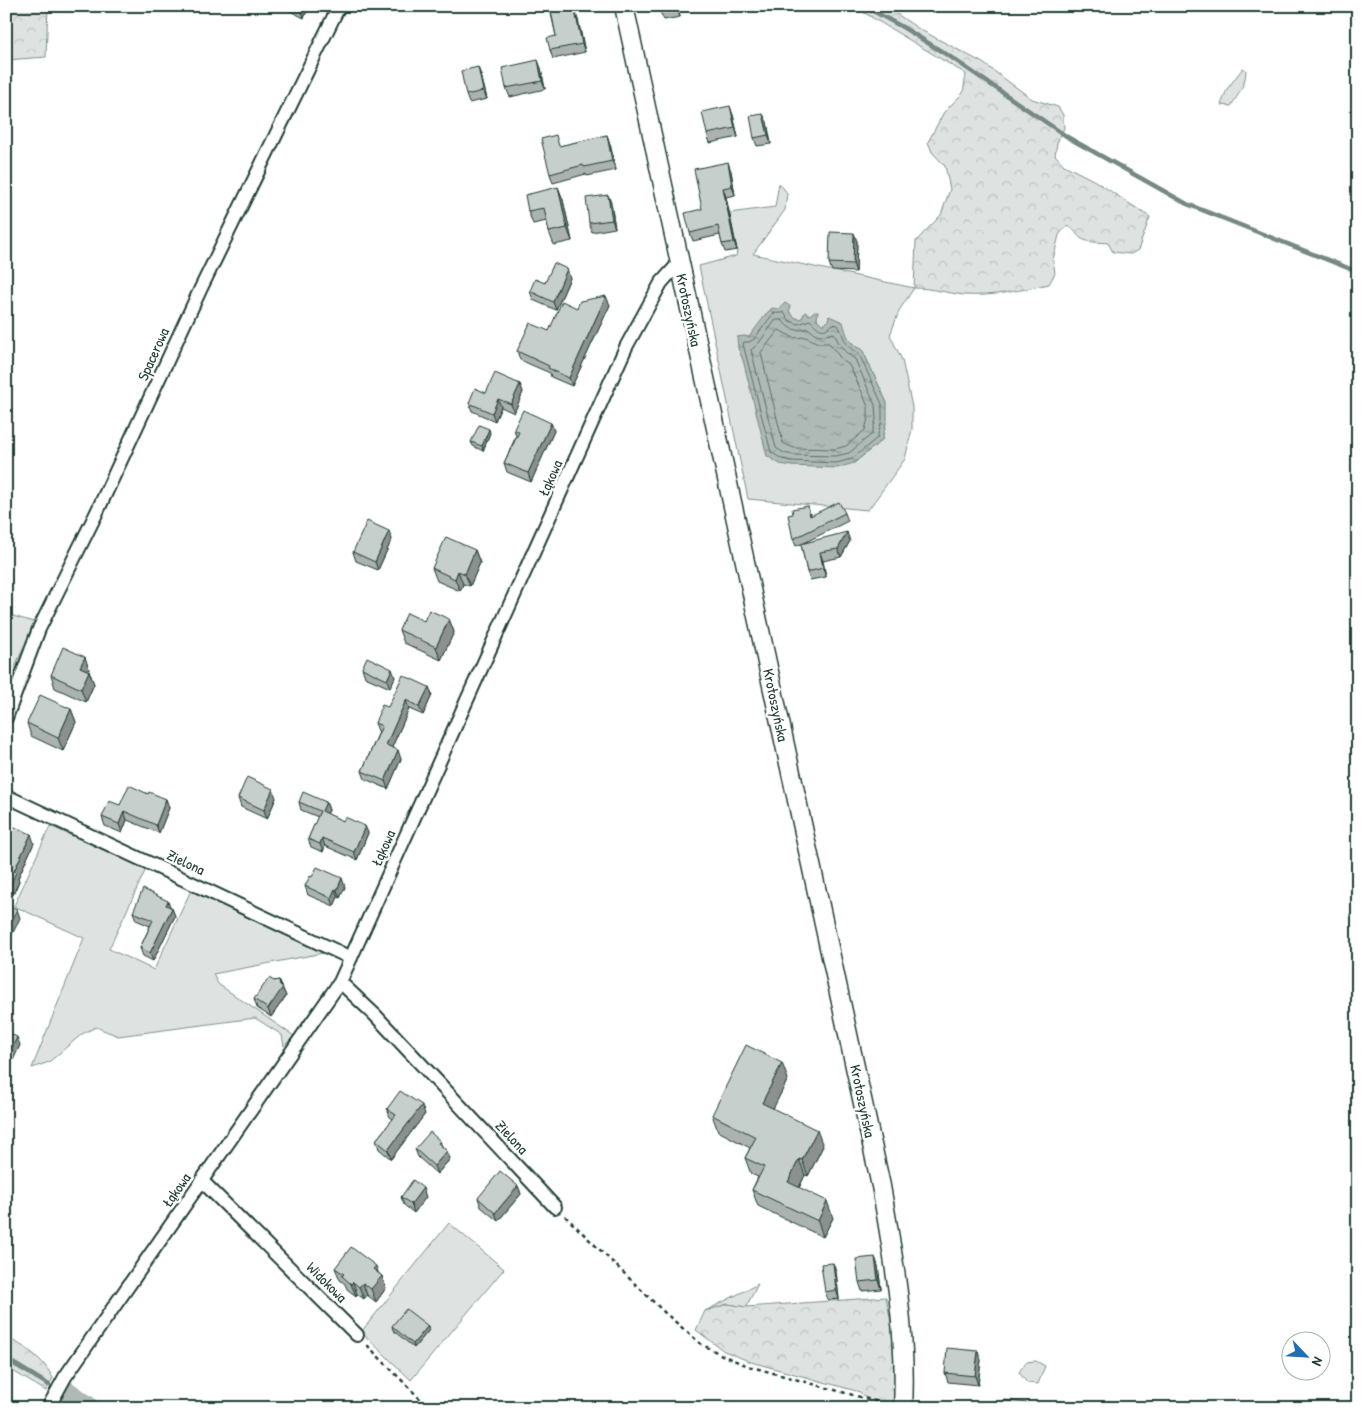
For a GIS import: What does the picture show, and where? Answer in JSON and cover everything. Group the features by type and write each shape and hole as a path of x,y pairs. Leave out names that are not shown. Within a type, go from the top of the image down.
{"street":[{"name":"Spacerowa","path":"6,718 39,629 338,6"},
{"name":"Krotoszyńska","path":"624,6 881,1186 900,1300 904,1360 903,1408"},
{"name":"Łąkowa","path":"48,1408 65,1377 340,982 626,347 661,283 679,263"},
{"name":"Zielona","path":"6,796 351,958"},
{"name":"Zielona","path":"340,982 374,1015 555,1207"},
{"name":"Widokowa","path":"202,1181 358,1335"}],"path":[{"path":"555,1207 664,1312 701,1344 748,1366 897,1408"},
{"path":"358,1335 429,1408"}],"green space":[{"path":"6,6 48,6 46,57 6,60"},
{"path":"853,6 885,6 919,29 983,63 1032,99 1058,107 1063,115 1064,128 1057,143 1055,155 1064,165 1095,181 1150,217 1138,250 1131,254 1113,252 1108,243 1085,240 1066,226 1059,235 1053,260 1055,273 1049,284 986,295 964,295 914,288 916,241 941,215 950,189 945,166 932,152 928,142 944,112 963,93 966,74"},
{"path":"1243,68 1246,70 1246,75 1239,93 1231,106 1221,105 1227,89"},
{"path":"779,183 787,193 785,210 753,254 914,288 900,309 890,335 902,360 912,407 912,429 905,459 868,510 748,499 699,266 736,256 737,250 729,213 775,207","holes":["789,311 794,317 802,318 805,312 823,325 828,321 829,316 856,347 862,349 887,403 882,440 854,463 792,466 738,348 744,336 749,338"]},
{"path":"6,614 34,622 7,686 6,686"},
{"path":"50,826 146,869 109,949 154,970 191,890 323,953 213,974 218,984 294,1036 284,1046 282,1035 255,1018 118,1036 96,1027 82,1034 49,1062 32,1068 84,938 14,906"},
{"path":"449,1223 504,1269 411,1380 361,1332"},
{"path":"758,1284 746,1307 728,1304 705,1311"},
{"path":"886,1297 896,1361 895,1408 875,1408 860,1392 751,1362 724,1351 696,1330 705,1311 728,1304 746,1307"},
{"path":"6,1337 27,1349 49,1371 53,1378 46,1391 6,1367"},
{"path":"1036,1361 1045,1366 1038,1384 1027,1383 1019,1372 1026,1362"},
{"path":"67,1389 98,1408 57,1408"}],"water":[{"path":"785,303 791,307 789,311 794,317 799,319 802,318 805,312 810,315 813,312 818,312 817,319 823,325 828,321 829,316 843,322 851,342 862,349 887,403 887,420 882,440 854,463 837,468 792,466 780,464 767,456 743,360 738,348 737,337 749,337 772,308 779,309"}],"building":[{"path":"550,6 571,6 572,12 575,11 582,44 550,50 547,38 556,36"},
{"path":"659,6 677,6 677,9 660,12"},
{"path":"538,60 542,81 506,88 502,68"},
{"path":"478,67 483,91 466,95 461,71"},
{"path":"730,106 735,128 707,134 702,112"},
{"path":"763,114 768,135 754,138 750,116"},
{"path":"556,135 559,146 607,135 612,161 584,167 583,165 550,174 541,139"},
{"path":"728,162 732,186 723,188 734,242 722,244 718,226 690,233 685,213 702,209 694,169"},
{"path":"558,187 567,228 549,232 544,208 528,211 525,195"},
{"path":"608,195 612,220 589,223 586,198"},
{"path":"830,232 854,233 853,264 829,263"},
{"path":"554,263 567,269 553,302 530,291 535,279 545,283"},
{"path":"606,296 569,378 517,351 530,323 549,331 562,301 577,308 580,301"},
{"path":"495,373 520,384 511,404 498,399 492,413 469,403 475,388 486,393"},
{"path":"523,410 551,423 528,473 504,463 519,432 514,429"},
{"path":"479,425 489,429 482,446 471,442"},
{"path":"839,502 845,513 793,539 788,515 793,514 792,509 808,506 810,516"},
{"path":"367,521 389,531 375,562 353,552"},
{"path":"847,532 838,549 820,552 823,568 807,572 801,544"},
{"path":"446,537 475,550 465,574 458,571 455,579 432,568"},
{"path":"429,610 449,619 436,647 399,630 407,613 424,621"},
{"path":"63,647 85,657 80,667 89,671 81,689 51,675"},
{"path":"367,657 392,669 387,680 362,668"},
{"path":"403,675 429,687 419,707 406,700 386,745 398,750 385,781 362,771 382,726 375,723 382,705 388,707"},
{"path":"40,695 71,709 58,738 27,723"},
{"path":"247,777 273,789 264,810 238,798"},
{"path":"129,785 148,794 149,792 166,799 156,825 124,811 119,824 102,817 109,801 120,805"},
{"path":"303,792 326,802 322,811 343,821 345,817 365,826 354,852 322,838 320,844 308,839 320,811 299,802"},
{"path":"10,825 31,834 14,871 16,872 10,886 6,885 6,832"},
{"path":"317,867 342,878 331,898 305,886"},
{"path":"143,889 168,901 166,905 172,908 150,953 140,948 153,920 133,912"},
{"path":"6,905 17,909 6,933"},
{"path":"269,978 274,981 279,980 280,985 283,987 268,1009 254,999"},
{"path":"6,1032 17,1037 10,1052 6,1050"},
{"path":"746,1045 782,1063 762,1103 817,1130 802,1160 799,1159 788,1182 827,1201 818,1221 752,1190 764,1167 745,1158 756,1137 712,1115"},
{"path":"400,1091 422,1105 388,1150 376,1140 396,1115 387,1109"},
{"path":"430,1132 447,1151 434,1166 415,1149"},
{"path":"500,1171 518,1186 495,1213 478,1198"},
{"path":"413,1180 423,1188 411,1204 401,1197"},
{"path":"351,1247 376,1266 373,1269 382,1276 371,1289 363,1283 359,1287 353,1282 351,1284 342,1276 344,1274 335,1268"},
{"path":"875,1257 878,1280 859,1282 856,1259"},
{"path":"833,1263 836,1290 825,1292 821,1264"},
{"path":"406,1309 428,1326 413,1344 392,1326"},
{"path":"947,1348 978,1351 975,1376 945,1373"},
{"path":"1004,1400 1027,1403 1026,1408 1003,1408"}],"waterway":[{"path":"864,6 949,56 1069,138 1187,204 1358,272"},
{"path":"6,1359 49,1385"},
{"path":"65,1393 86,1408"}]}
